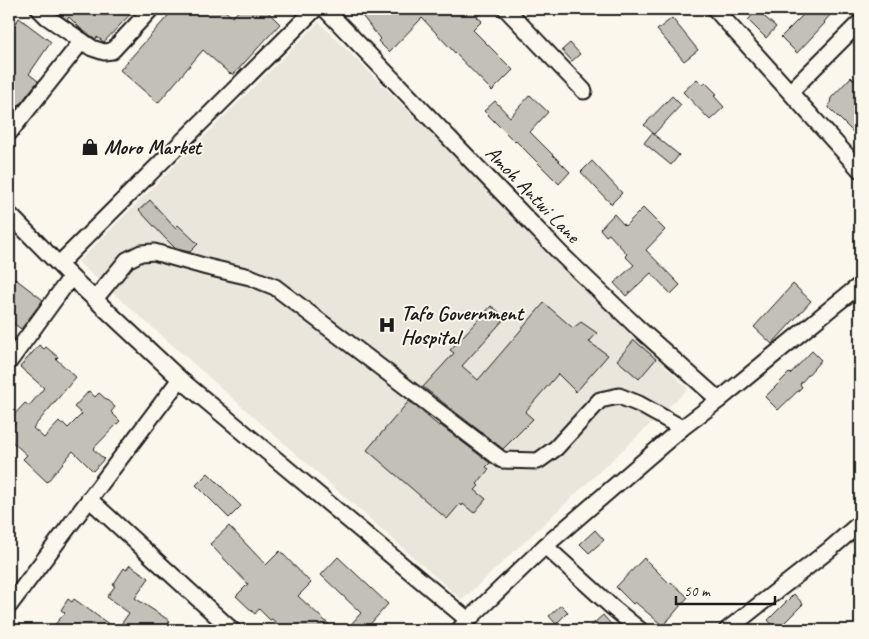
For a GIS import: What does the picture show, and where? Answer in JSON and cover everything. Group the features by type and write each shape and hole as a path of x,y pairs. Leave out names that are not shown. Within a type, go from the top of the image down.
{"street":[{"path":"39,9 92,48 104,52 112,51 151,9"},
{"path":"59,264 315,9"},
{"name":"Amoh Antwi Lane","path":"325,9 562,255 636,326 720,400"},
{"path":"506,9 584,90"},
{"path":"715,9 860,170"},
{"path":"790,92 860,24"},
{"path":"9,132 82,41"},
{"path":"9,214 71,277 180,379 463,625 545,546 682,428 720,400 860,285"},
{"path":"95,299 127,260 141,253 154,252 250,277 275,287 502,460 538,461 556,448 600,400 619,396 639,404 682,428"},
{"path":"9,362 71,277"},
{"path":"9,606 180,379"},
{"path":"89,499 232,630"},
{"path":"727,630 829,550 860,523"},
{"path":"545,546 640,630"}],"shaded area":[{"name":"Tafo Government Hospital","path":"319,22 688,389 462,600 78,262"}],"building":[{"path":"52,9 135,9 104,42 82,30 69,17 67,20"},
{"path":"174,9 223,9 232,17 241,9 265,9 280,24 233,75 203,50 158,103 120,70"},
{"path":"357,9 475,9 480,14 477,17 482,21 473,30 513,70 492,91 422,18 389,52 378,41 380,39"},
{"path":"809,9 824,9 831,14 797,53 781,37"},
{"path":"757,10 776,27 766,38 748,20"},
{"path":"19,18 51,42 29,74 38,81 9,118 9,93 13,87 9,84 9,33"},
{"path":"672,18 698,50 684,61 657,30"},
{"path":"570,43 580,54 572,61 562,50"},
{"path":"851,77 860,86 860,125 853,132 829,108 831,98"},
{"path":"697,79 703,85 705,82 717,94 714,96 724,107 710,120 683,92"},
{"path":"530,95 548,112 530,132 570,172 559,184 484,111 495,101 510,117"},
{"path":"672,96 681,105 654,134 644,125"},
{"path":"652,133 679,155 671,165 644,143"},
{"path":"592,161 622,193 611,204 581,172"},
{"path":"150,200 175,228 178,225 198,244 190,252 176,249 139,210"},
{"path":"643,208 665,230 646,250 680,285 671,294 651,273 626,296 614,283 634,265 609,234 606,236 600,229 614,214 625,226"},
{"path":"9,274 43,300 21,329 9,320"},
{"path":"793,284 811,301 772,344 754,327"},
{"name":"Tafo Government Hospital","path":"544,303 573,328 581,322 597,333 589,342 608,355 576,392 558,374 525,412 533,419 503,449 423,387 454,353 450,350 491,306 506,317 462,366 478,380"},
{"path":"634,340 656,359 639,379 617,360"},
{"path":"39,345 44,349 46,347 58,357 56,359 76,377 33,428 44,438 59,422 68,428 82,414 74,407 89,391 95,397 99,393 115,407 111,412 120,421 93,449 104,459 93,471 73,451 47,482 23,459 27,455 9,439 9,430 16,422 11,418 25,403 29,406 44,388 20,367"},
{"path":"812,351 821,360 800,384 802,387 778,410 765,397"},
{"path":"409,401 439,426 490,463 486,467 489,469 477,484 479,486 475,490 486,499 474,513 463,504 462,506 460,504 447,519 367,450"},
{"path":"208,473 241,506 229,518 196,485"},
{"path":"229,526 266,565 280,551 311,583 298,596 335,630 284,630 259,609 255,614 236,596 248,584 210,544"},
{"path":"595,530 604,540 589,553 580,544"},
{"path":"338,557 388,604 365,630 346,630 361,613 321,575"},
{"path":"644,558 670,584 671,582 688,597 663,626 635,602 633,604 616,587"},
{"path":"130,565 149,578 135,598 170,621 164,630 117,630 129,613 107,597 124,568 126,570"},
{"path":"794,594 803,604 777,630 768,620"},
{"path":"68,599 72,602 74,599 117,630 50,630 65,613 61,610"},
{"path":"561,605 568,612 556,624 549,616"},
{"path":"603,615 616,630 586,630"}],"place":[{"name":"Moro Market","path":"90,147"},
{"name":"Tafo Government Hospital","path":"387,325"}]}
